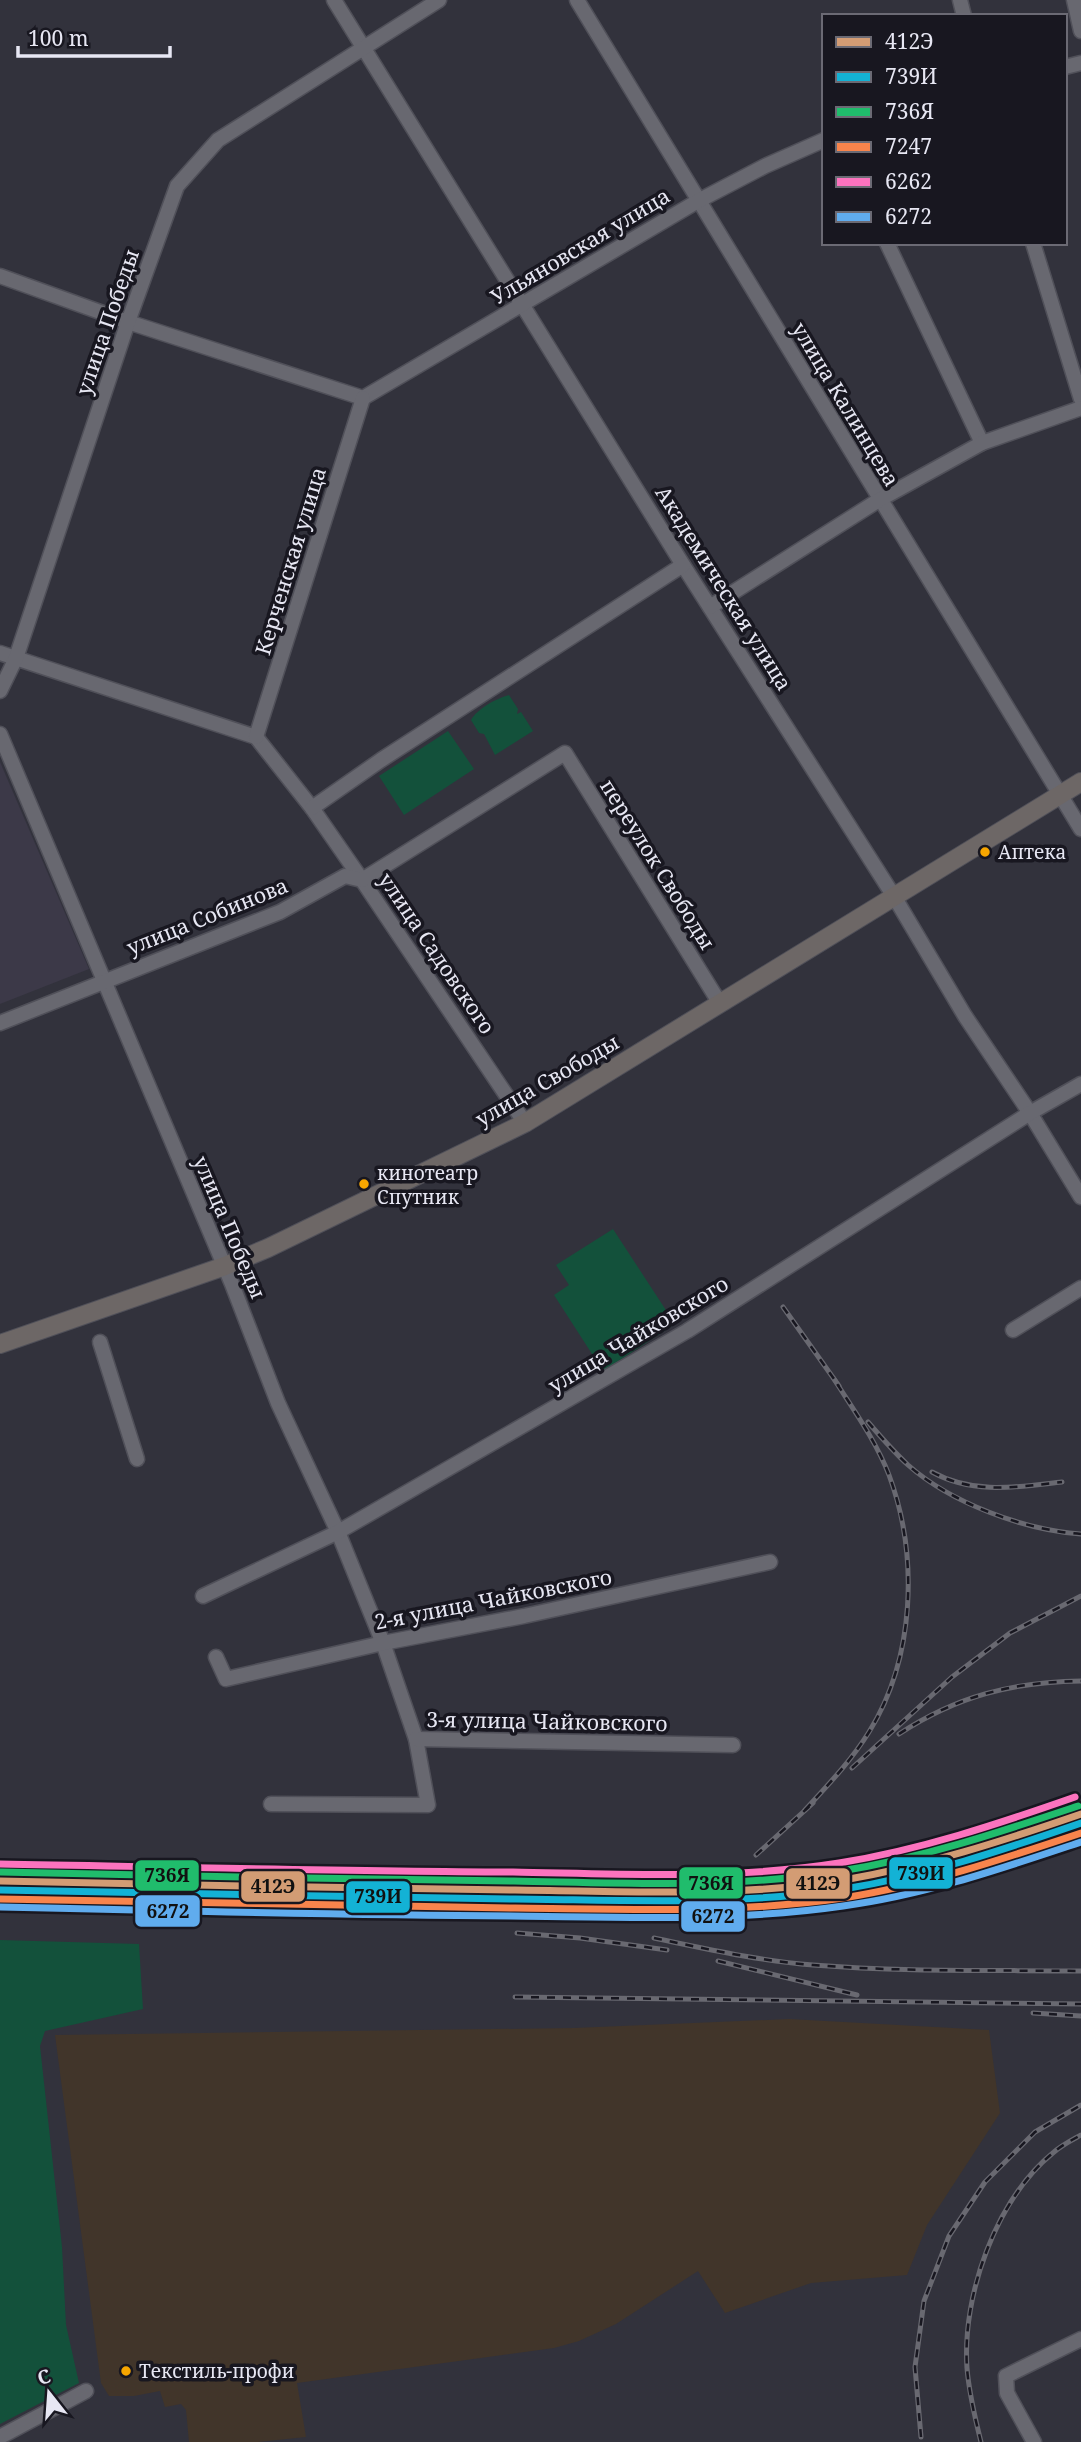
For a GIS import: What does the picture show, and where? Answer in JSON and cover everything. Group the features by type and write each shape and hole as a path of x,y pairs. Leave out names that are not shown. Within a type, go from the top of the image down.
{"main road":[{"name":"улица Свободы","path":"0,1335 268,1248 523,1119 1060,791 1081,774"},
{"name":"улица Свободы","path":"1060,791 1081,782"},
{"name":"улица Свободы","path":"523,1119 716,997 893,893"},
{"name":"улица Свободы","path":"0,1344 223,1261"}],"street":[{"name":"Академическая улица","path":"334,0 683,565 893,893 965,1016 1030,1113 1081,1197"},
{"name":"улица Победы","path":"0,691 16,658 128,322 177,186 218,140 439,0"},
{"name":"улица Калинцева","path":"577,0 1081,829"},
{"path":"1074,0 1081,31"},
{"name":"Ульяновская улица","path":"363,398 698,201 765,166 822,141"},
{"path":"888,245 982,443"},
{"path":"1034,245 1081,398"},
{"path":"0,276 128,322 363,398"},
{"name":"Керченская улица","path":"256,737 363,398"},
{"path":"710,607 879,500 982,443 1081,408"},
{"path":"312,808 404,745 683,565"},
{"path":"0,653 256,737"},
{"name":"улица Победы","path":"0,734 223,1261 278,1403 338,1532 383,1643 416,1739"},
{"name":"улица Садовского","path":"256,737 312,808 523,1119"},
{"name":"улица Собинова","path":"0,1023 280,912 345,876 362,880 565,752"},
{"name":"переулок Свободы","path":"565,752 716,997"},
{"name":"улица Чайковского","path":"203,1596 338,1532 687,1331 1030,1113 1081,1084"},
{"path":"1013,1330 1081,1288"},
{"path":"100,1342 137,1459"},
{"name":"2-я улица Чайковского","path":"216,1657 226,1679 383,1643 524,1616 770,1562"},
{"name":"3-я улица Чайковского","path":"271,1804 428,1805 416,1739 733,1745"},
{"path":"1034,2442 1007,2393 1006,2376 1081,2339"},
{"path":"0,2437 86,2391"}],"shaded area":[{"path":"0,762 89,969 0,1004"},
{"name":"Текстиль-профи","path":"789,2019 989,2030 1000,2113 927,2225 907,2275 811,2283 725,2313 698,2271 616,2324 579,2341 554,2348 297,2383 306,2437 258,2442 189,2442 186,2410 181,2404 165,2407 160,2391 134,2396 109,2396 101,2383 55,2035 574,2028"}],"green space":[{"path":"509,695 518,709 517,714 521,712 533,731 495,755 484,734 479,733 471,720 488,705"},
{"path":"448,731 474,769 404,815 379,776"},
{"path":"613,1229 675,1324 603,1371 554,1295 569,1285 556,1265"},
{"path":"0,1940 139,1944 143,2009 45,2031 40,2046 62,2247 66,2325 79,2383 0,2424"}],"railway":[{"path":"783,1307 839,1386"},
{"path":"805,1810 855,1753 884,1703 896,1672 908,1606 905,1539 899,1506 889,1475 871,1438 834,1379"},
{"path":"868,1422 908,1465 945,1491 1013,1520 1036,1527 1081,1534"},
{"path":"932,1472 980,1487 1062,1482"},
{"path":"852,1768 952,1677 1010,1633 1081,1596"},
{"path":"899,1734 942,1710 986,1694 1032,1684 1081,1681"},
{"path":"756,1855 813,1803"},
{"path":"1004,1860 1081,1844"},
{"path":"517,1933 580,1938 667,1950"},
{"path":"654,1938 753,1958 813,1965 913,1970 1081,1971"},
{"path":"718,1961 857,1995"},
{"path":"515,1997 1081,2004"},
{"path":"1033,2013 1081,2016"},
{"path":"921,2437 915,2367 924,2301 949,2236 985,2182 1035,2132 1081,2105"},
{"path":"981,2442 967,2368 970,2310 977,2280 987,2250 1015,2195 1033,2172 1054,2152 1081,2135"}],"transit line":[{"name":"6262","path":"0,1864 635,1875 758,1872 839,1863 929,1844 1075,1797"},
{"name":"736Я","path":"0,1872 719,1883 800,1877 872,1866 990,1835 1078,1806"},
{"name":"412Э","path":"0,1881 638,1892 762,1889 844,1880 904,1868 1081,1814"},
{"name":"739И","path":"0,1890 638,1901 762,1898 844,1889 934,1870 1081,1823"},
{"name":"7247","path":"0,1899 597,1909 762,1906 874,1893 993,1862 1081,1833"},
{"name":"6272","path":"0,1907 593,1917 760,1914 843,1906 904,1895 964,1880 1081,1842"}],"place":[{"name":"Аптека","path":"985,852"},
{"name":"кинотеатр Спутник","path":"364,1184"},
{"name":"Текстиль-профи","path":"126,2371"}]}
